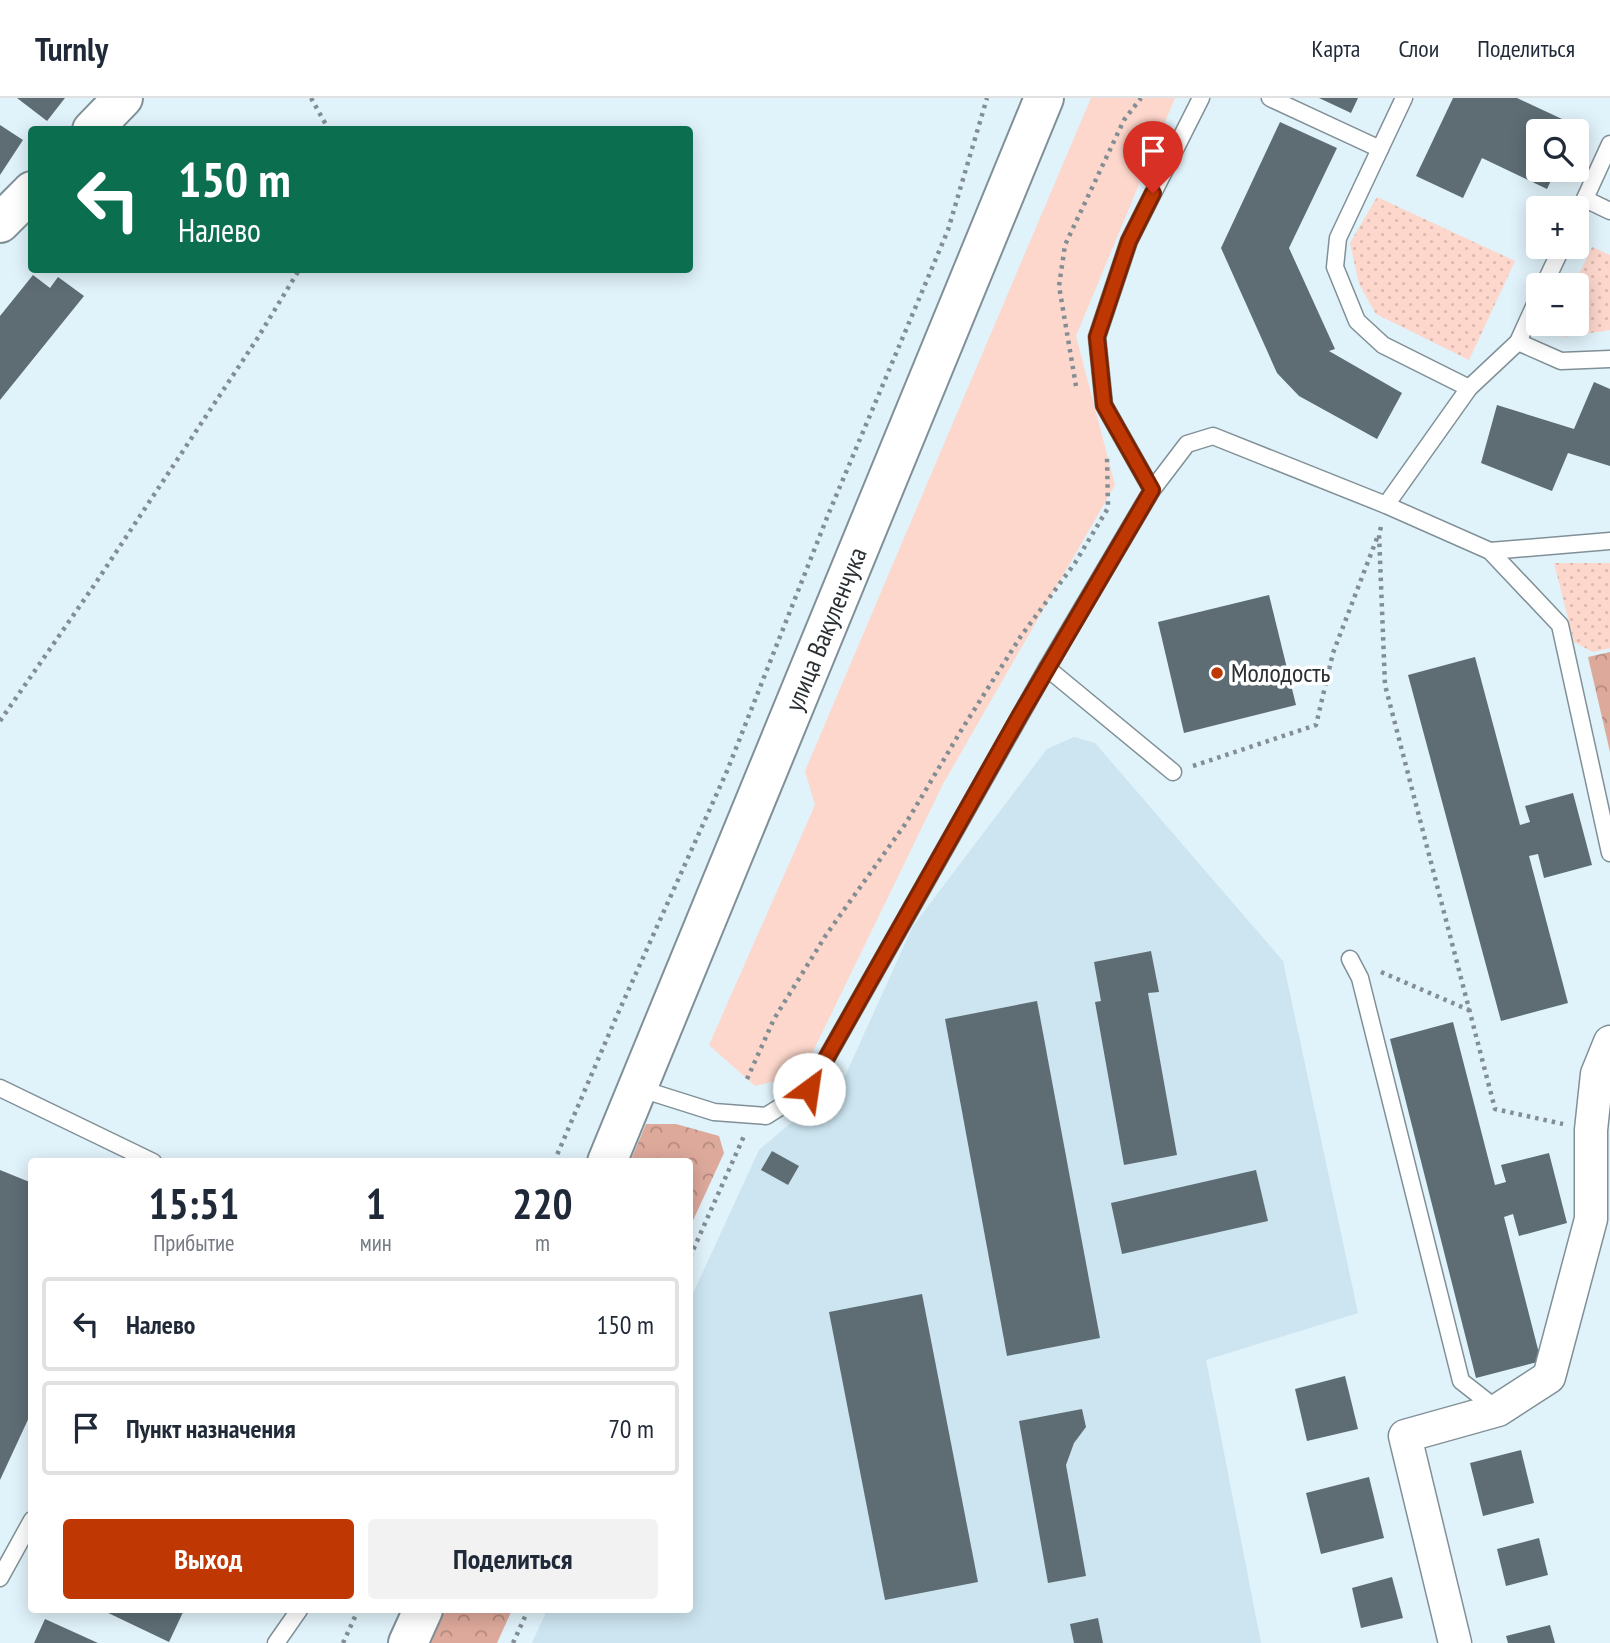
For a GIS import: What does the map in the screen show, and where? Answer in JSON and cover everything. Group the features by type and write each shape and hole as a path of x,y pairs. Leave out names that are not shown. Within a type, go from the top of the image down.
{"main road":[{"path":"96,126 123,98"},
{"name":"улица Вакуленчука","path":"609,1158 1044,98"},
{"path":"0,223 28,195"},
{"path":"408,1643 422,1613"}],"street":[{"path":"1455,1643 1405,1436 1498,1410 1549,1377 1591,1219 1591,1130 1597,1074 1610,1042"}],"lane":[{"path":"1152,490 1104,405 1097,337 1129,241 1201,98"},
{"path":"1270,98 1380,149"},
{"path":"1404,98 1338,237 1335,267 1357,321 1383,345 1469,388"},
{"path":"1586,196 1610,144"},
{"path":"1589,201 1610,211"},
{"path":"1386,505 1469,388 1518,342 1526,324"},
{"path":"1518,342 1561,361 1610,359"},
{"path":"638,1088 714,1112 766,1116 809,1089 1047,668 1152,490 1187,444 1213,436 1386,505 1490,551 1560,625 1610,853"},
{"path":"1490,551 1610,541"},
{"path":"1047,668 1173,772"},
{"path":"1350,959 1360,978 1461,1381 1498,1410"},
{"path":"0,1088 145,1158"},
{"path":"0,1578 28,1527"},
{"path":"276,1643 297,1613"}],"path":[{"path":"311,98 327,126"},
{"path":"556,1158 727,772 828,515 948,230 987,98"},
{"path":"1078,394 1059,286 1065,245 1124,120 1141,98"},
{"path":"0,721 95,584 257,339 297,273"},
{"path":"747,1079 774,1019 819,946 906,822 1021,636 1075,563 1108,508 1107,453"},
{"path":"1173,772 1316,726 1333,653 1379,534 1386,505"},
{"path":"1379,534 1385,685 1495,1109 1591,1130"},
{"path":"1350,959 1470,1011"},
{"path":"693,1250 754,1115"},
{"path":"343,1643 357,1613"},
{"path":"513,1643 527,1613"}],"shaded area":[{"path":"1091,98 1175,98 1076,336 1115,485 943,784 802,1074 755,1086 709,1045 815,805 805,771"},
{"path":"1377,197 1515,261 1469,360 1376,314 1359,284 1350,243"},
{"path":"1592,247 1610,255 1610,330 1589,333 1589,273 1580,273 1586,259 1589,259"},
{"path":"1554,563 1610,563 1610,648 1593,652 1574,642"},
{"path":"1074,737 1095,743 1283,961 1358,1313 1206,1360 1261,1643 532,1643 546,1613 693,1613 693,1293 759,1150 792,1122 836,1096 913,926 1047,749"}],"green space":[{"path":"1610,652 1610,752 1588,657"},
{"path":"646,1124 676,1124 719,1136 724,1153 693,1220 693,1158 632,1158"},
{"path":"442,1613 511,1613 497,1643 429,1643"}],"building":[{"path":"17,98 65,98 47,121"},
{"path":"1319,98 1358,98 1351,113"},
{"path":"1453,98 1517,98 1562,119 1526,119 1526,179 1482,158 1463,198 1416,176"},
{"path":"1280,122 1337,148 1289,248 1335,349 1329,351 1402,393 1377,439 1299,396 1277,373 1221,248"},
{"path":"0,125 23,140 0,175"},
{"path":"1532,182 1550,182 1547,189"},
{"path":"33,275 50,288 58,277 84,296 0,400 0,316"},
{"path":"1594,382 1610,389 1610,466 1568,453 1552,491 1481,463 1497,405 1574,429"},
{"path":"1269,595 1296,705 1184,733 1158,622"},
{"path":"1475,657 1520,825 1530,822 1525,806 1573,793 1592,865 1544,878 1538,854 1529,856 1568,1003 1501,1021 1408,675"},
{"path":"1151,951 1159,992 1148,993 1177,1155 1124,1165 1095,1002 1101,1001 1094,962"},
{"path":"1037,1001 1100,1338 1007,1356 945,1019"},
{"path":"1453,1022 1495,1185 1506,1182 1501,1165 1549,1153 1567,1223 1519,1236 1513,1214 1504,1217 1541,1361 1476,1378 1390,1039"},
{"path":"772,1151 799,1166 788,1185 761,1170"},
{"path":"0,1170 28,1181 28,1420 0,1480"},
{"path":"1256,1170 1268,1221 1122,1254 1111,1203"},
{"path":"922,1294 978,1582 885,1600 829,1312"},
{"path":"1345,1376 1358,1429 1307,1441 1295,1389"},
{"path":"1082,1409 1086,1427 1074,1443 1066,1465 1086,1576 1048,1583 1019,1421"},
{"path":"1521,1450 1534,1503 1483,1516 1470,1463"},
{"path":"1369,1477 1384,1538 1321,1554 1306,1493"},
{"path":"1539,1538 1548,1575 1506,1586 1497,1549"},
{"path":"1392,1577 1403,1618 1361,1628 1352,1588"},
{"path":"108,1613 183,1613 169,1642"},
{"path":"1098,1618 1103,1643 1074,1643 1070,1624"},
{"path":"45,1619 98,1643 34,1643"},
{"path":"1550,1625 1555,1643 1508,1643 1506,1636"}],"place":[{"name":"Молодость","path":"1217,673"}],"route":[{"path":"809,1089 1020,715 1152,490 1104,405 1097,337 1129,241 1153,193"}]}
